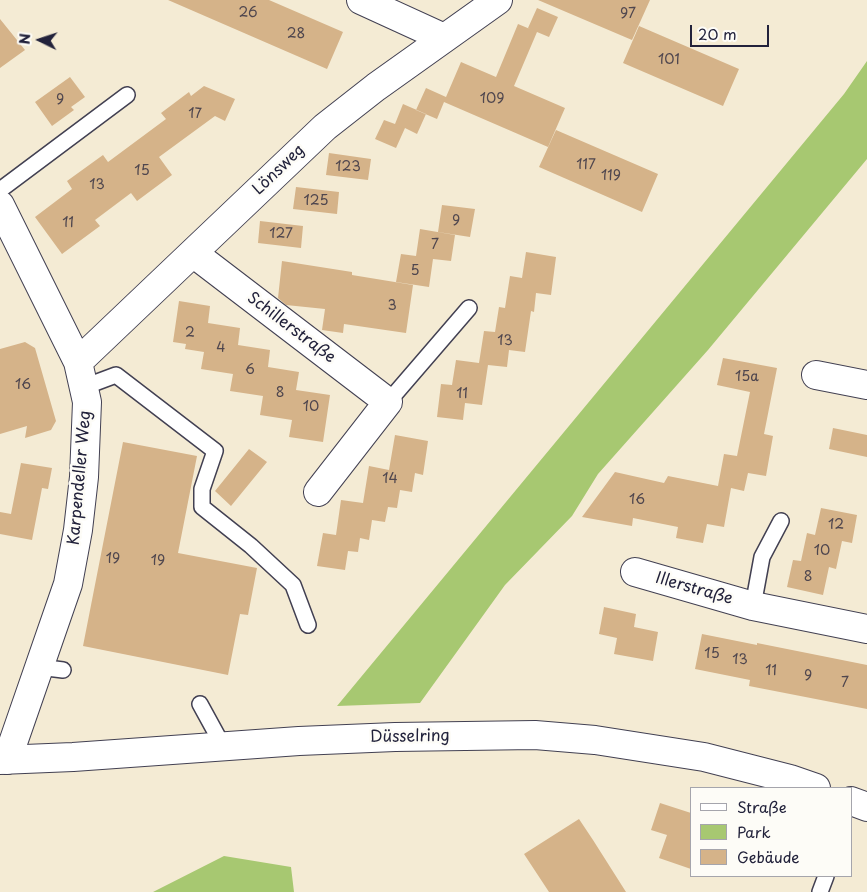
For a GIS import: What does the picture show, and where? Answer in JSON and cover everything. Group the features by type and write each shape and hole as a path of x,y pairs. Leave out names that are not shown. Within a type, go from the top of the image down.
{"street":[{"path":"361,0 444,38"},
{"name":"Lönsweg","path":"81,375 193,253 324,127 376,87 498,0"},
{"name":"Karpendeller Weg","path":"0,205 81,375 87,402 84,477 78,530 51,668 4,760"},
{"name":"Schillerstraße","path":"193,253 388,402"},
{"path":"816,375 867,385"},
{"path":"318,492 388,402"},
{"name":"Illerstraße","path":"635,572 753,606 867,629"},
{"name":"Düsselring","path":"4,760 299,741 395,737 535,735 595,740 704,757 790,779 813,787"}],"lane":[{"path":"0,190 127,95"},
{"path":"388,402 469,308"},
{"path":"81,375 116,375 215,451 202,489 202,507 251,546 293,585 308,625"},
{"name":"Illerstraße","path":"753,606 762,557 781,521"},
{"path":"200,704 223,746"},
{"path":"820,892 826,877"}],"green space":[{"path":"867,61 867,159 708,350 598,474 572,516 505,585 420,703 337,706 844,94"},
{"path":"224,856 291,867 294,892 153,892"}],"building":[{"path":"168,0 269,0 343,32 327,69"},
{"path":"538,0 650,0 632,40"},
{"path":"537,8 558,17 549,37 537,32 514,86 565,108 548,147 444,102 437,119 416,110 426,88 446,97 461,62 496,77 518,24 530,29 528,28"},
{"path":"0,19 25,50 0,68"},
{"path":"639,26 739,69 723,106 623,63"},
{"path":"70,77 85,97 71,107 74,110 52,126 35,102"},
{"path":"204,86 235,99 225,121 215,116 159,157 172,175 137,201 131,193 95,220 100,226 62,254 35,217 72,189 67,181 103,155 108,162 166,119 161,113 189,92 191,96"},
{"path":"403,104 426,114 417,134 405,128 396,148 375,139 384,120 395,124"},
{"path":"556,130 658,174 642,212 539,167"},
{"path":"329,153 371,159 368,180 326,175"},
{"path":"296,187 339,192 337,214 293,209"},
{"path":"442,205 475,209 470,237 438,232"},
{"path":"260,221 303,226 301,248 258,243"},
{"path":"420,229 455,235 451,261 433,259 429,287 396,282 401,254 416,256"},
{"path":"526,252 556,257 551,295 536,293 534,312 531,311 525,352 509,350 507,367 488,365 482,405 465,403 463,420 437,417 441,384 452,385 456,360 479,363 484,331 495,332 499,307 505,308 510,276 522,278"},
{"path":"282,261 352,272 352,275 413,285 406,333 344,324 343,333 322,330 325,309 286,305 278,298"},
{"path":"179,301 210,306 208,323 240,328 238,345 270,350 268,367 299,372 296,390 330,395 323,442 289,437 292,420 260,415 263,396 230,391 233,374 201,369 204,352 185,349 186,344 173,342"},
{"path":"25,342 35,348 56,421 51,430 25,438 27,426 0,434 0,349"},
{"path":"723,358 777,368 764,434 773,436 766,476 748,473 744,491 731,488 724,527 707,524 703,543 676,538 678,527 633,518 632,526 582,517 615,472 664,483 668,476 718,486 724,454 737,456 750,392 717,385"},
{"path":"833,428 867,435 867,457 829,449"},
{"path":"395,435 428,441 423,475 415,473 412,492 400,490 397,508 388,507 385,522 372,520 369,540 360,538 358,552 348,551 345,570 317,566 323,533 336,535 341,500 363,503 369,466 389,470"},
{"path":"123,442 197,456 178,553 257,568 248,615 240,614 228,675 83,646"},
{"path":"249,449 267,462 231,506 215,491"},
{"path":"21,463 52,468 48,489 42,488 32,540 0,534 0,512 11,514"},
{"path":"821,508 857,515 852,543 842,541 836,569 829,567 823,595 787,587 793,560 801,561 807,533 815,535"},
{"path":"604,607 636,614 634,627 658,632 653,661 614,654 617,638 599,634"},
{"path":"702,634 867,665 867,709 749,686 750,680 695,669"},
{"path":"660,803 690,813 690,869 659,858 667,835 651,830"},
{"path":"579,819 626,892 549,892 524,854"}]}
